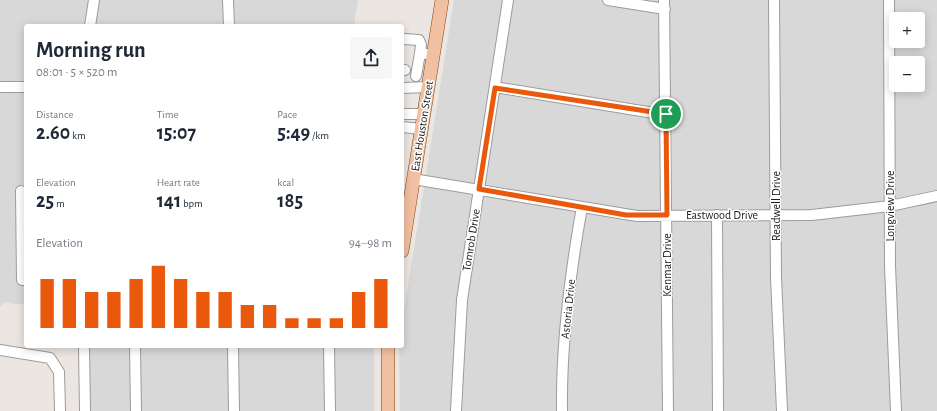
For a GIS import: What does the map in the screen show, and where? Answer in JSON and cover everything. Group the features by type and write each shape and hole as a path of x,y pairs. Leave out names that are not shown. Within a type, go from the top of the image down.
{"main road":[{"name":"East Houston Street","path":"404,238 442,0"},
{"path":"388,348 388,411"}],"street":[{"path":"90,24 94,0"},
{"path":"228,0 229,24"},
{"name":"Tomrob Drive","path":"456,411 460,320 508,0"},
{"path":"608,0 664,4"},
{"name":"Readwell Drive","path":"774,0 776,215 779,358 782,411"},
{"name":"Longview Drive","path":"889,0 891,307 896,411"},
{"name":"Kenmar Drive","path":"664,4 668,411"},
{"path":"404,39 419,40 421,45 416,76"},
{"path":"420,53 433,55"},
{"path":"0,87 24,87"},
{"path":"404,88 428,87"},
{"path":"495,88 666,114"},
{"path":"404,114 424,114"},
{"path":"404,127 421,129"},
{"name":"Eastwood Drive","path":"413,179 626,215 830,214 890,206 937,196"},
{"path":"21,192 24,280"},
{"name":"Astoria Drive","path":"562,411 562,372 566,317 582,207"},
{"path":"717,215 718,411"},
{"path":"84,348 85,411"},
{"path":"135,348 136,411"},
{"path":"233,348 234,411"},
{"path":"329,348 330,411"},
{"path":"0,350 50,358 59,372 60,411"}],"shaded area":[{"path":"0,0 358,0 354,24 24,24 24,304 6,302 0,306"},
{"path":"454,0 937,0 937,411 400,411 399,348 404,348 404,311"},
{"path":"86,348 374,348 374,411 87,411"}],"route":[{"path":"495,88 666,114 667,215 626,215 479,189 495,88"}]}
